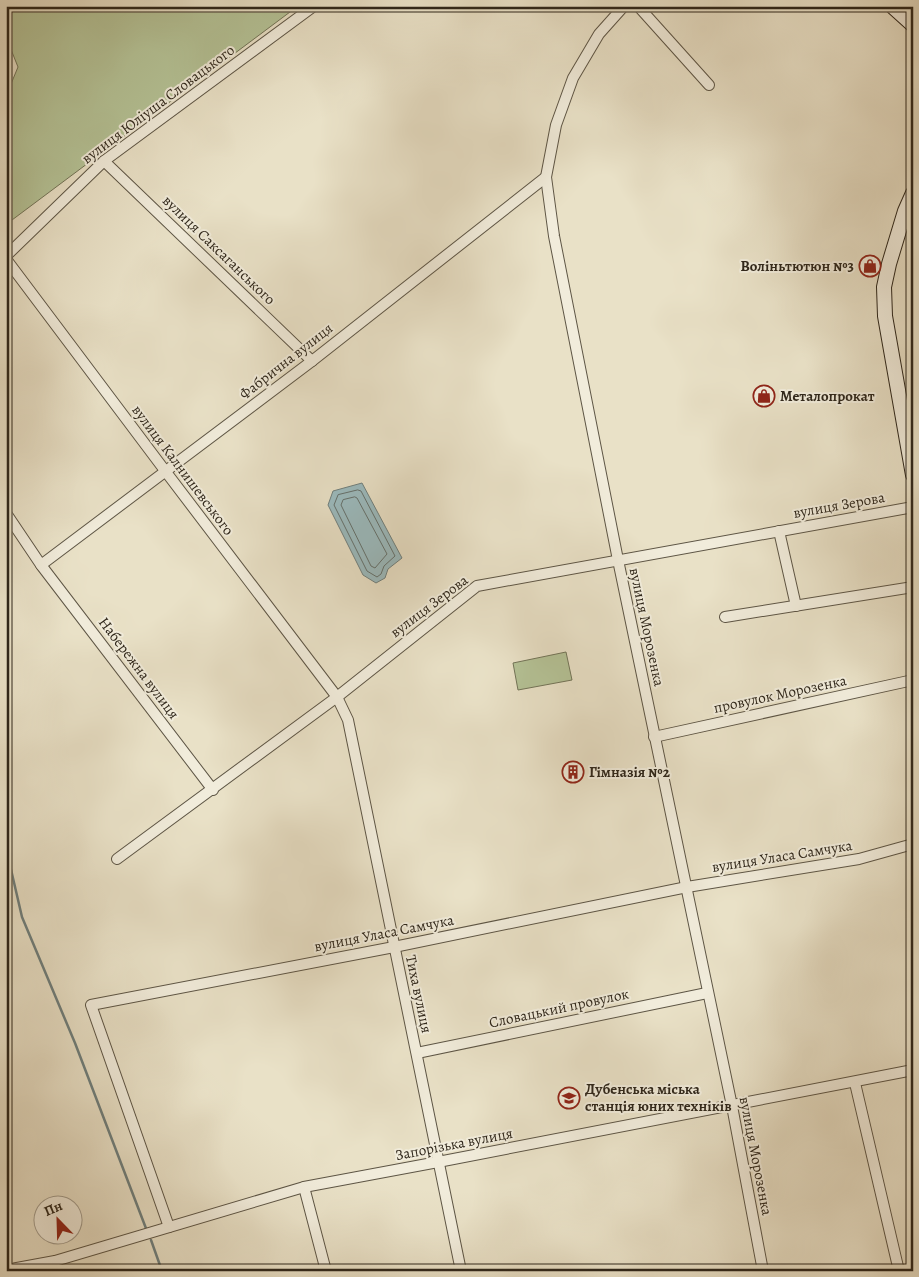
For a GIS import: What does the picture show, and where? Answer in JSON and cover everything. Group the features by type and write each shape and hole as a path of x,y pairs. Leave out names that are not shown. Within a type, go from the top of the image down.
{"main road":[{"path":"892,6 913,25"},
{"path":"913,193 905,210 884,287 885,316 913,475"}],"street":[{"name":"вулиця Юліуша Словацького","path":"6,258 104,161 314,6"},
{"name":"вулиця Морозенка","path":"624,6 599,34 573,78 556,125 546,177 554,236 618,560 732,1106 763,1271"},
{"path":"638,6 709,85"},
{"name":"вулиця Саксаганського","path":"104,161 312,361"},
{"name":"Фабрична вулиця","path":"41,565 312,361 546,177"},
{"name":"вулиця Калнишевського","path":"6,258 337,697"},
{"name":"вулиця Зерова","path":"117,859 337,697 477,586 913,507"},
{"name":"Набережна вулиця","path":"6,512 41,565 213,790"},
{"path":"778,530 796,606"},
{"path":"725,617 913,587"},
{"name":"провулок Морозенка","path":"654,736 913,680"},
{"name":"Тиха вулиця","path":"337,697 348,720 461,1271"},
{"name":"вулиця Уласа Самчука","path":"170,1227 91,1005 394,947 687,887 860,859 913,844"},
{"name":"Словацький провулок","path":"417,1054 707,993"},
{"name":"Запорізька вулиця","path":"6,1270 55,1261 304,1187 855,1083 913,1070"},
{"path":"855,1083 899,1271"},
{"path":"304,1187 326,1271"}],"green space":[{"path":"6,6 298,6 8,223 6,221 6,96 18,67 6,37"},
{"path":"566,652 572,680 518,690 513,663"}],"water":[{"path":"362,483 402,558 388,569 385,578 376,583 363,575 328,505 333,491"}],"waterway":[{"path":"6,848 22,917 75,1043 147,1231"},
{"path":"151,1240 162,1271"}],"place":[{"name":"Воліньтютюн №3","path":"870,266"},
{"name":"Металопрокат","path":"764,396"},
{"name":"Гімназія №2","path":"573,772"},
{"name":"Дубенська міська станція юних техніків","path":"569,1098"}]}
